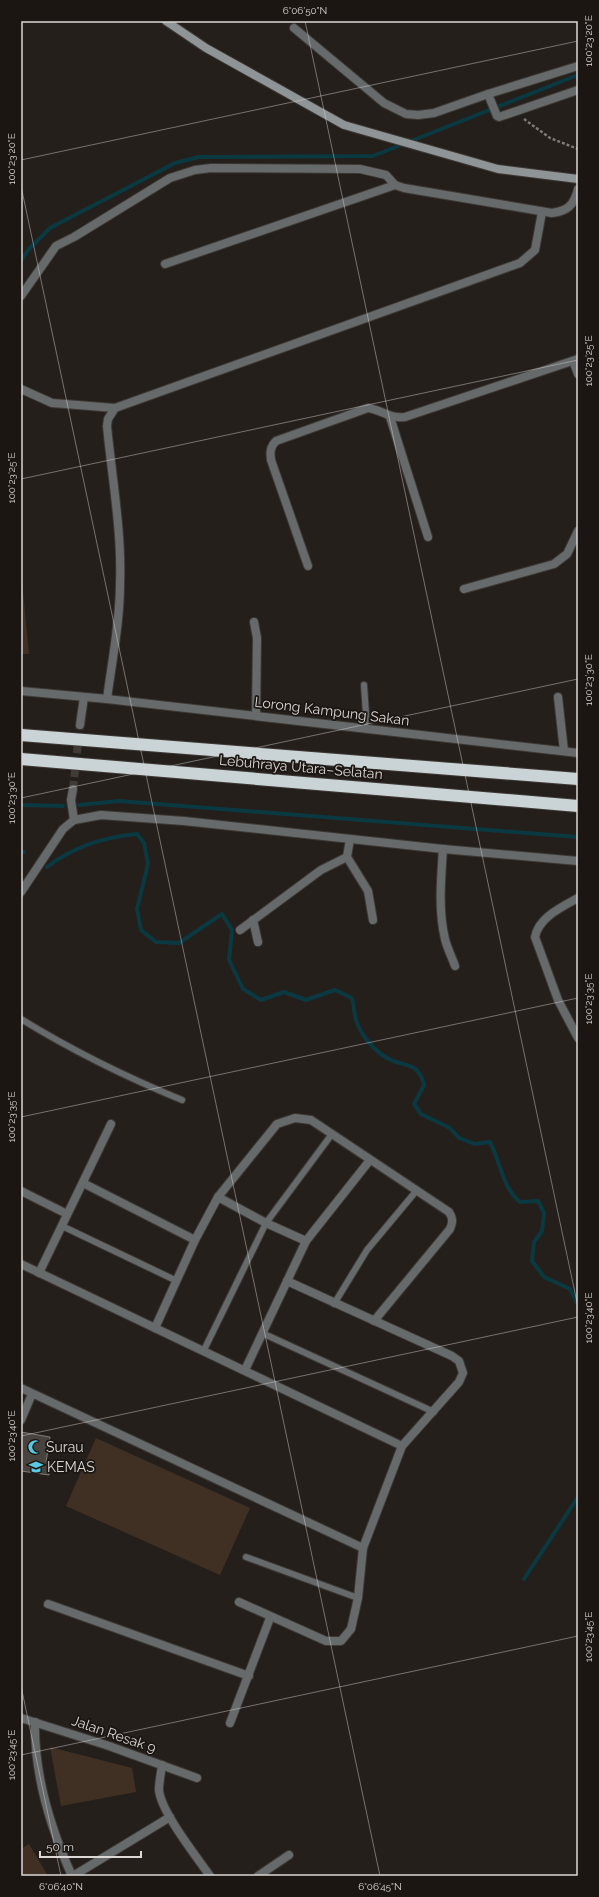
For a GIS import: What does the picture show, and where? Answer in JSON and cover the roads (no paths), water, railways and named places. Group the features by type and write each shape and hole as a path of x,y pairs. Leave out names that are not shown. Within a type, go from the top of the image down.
{"highway":[{"name":"Lebuhraya Utara–Selatan","path":"21,735 578,779"},
{"name":"Lebuhraya Utara–Selatan","path":"21,759 578,806"}],"main road":[{"path":"166,21 206,48 344,125 462,160 498,169 578,179"}],"street":[{"path":"294,28 384,103 406,114 418,115 434,113 578,66"},
{"path":"489,96 496,114 499,117 578,90"},
{"path":"21,296 56,246 74,237 170,178 211,168 360,169 386,175 395,185 404,188 542,212 564,212 571,205 578,189"},
{"path":"165,264 395,185"},
{"path":"21,389 52,403 115,408 520,263 535,250 542,212"},
{"path":"308,566 271,460 270,452 272,445 283,438 360,410 375,409 390,417 405,417 576,360 578,374"},
{"path":"107,699 119,615 120,583 120,549 107,426 108,419 115,408"},
{"path":"390,417 428,537"},
{"path":"464,589 554,564 567,554 578,531"},
{"path":"254,622 257,638 256,715"},
{"name":"Lorong Kampung Sakan","path":"21,691 84,696 256,715 578,753"},
{"path":"80,725 84,696"},
{"path":"558,697 564,751"},
{"path":"73,789 71,800 74,820"},
{"path":"21,892 63,829 74,820 102,815 184,820 443,849 578,861"},
{"path":"350,839 347,857 368,891 373,920"},
{"path":"443,849 440,895 442,922 445,941 455,966"},
{"path":"240,930 321,870 347,857"},
{"path":"578,898 543,920 536,929 535,937 558,1000 578,1038"},
{"path":"253,920 258,942"},
{"path":"155,1328 218,1197 277,1124 295,1118 311,1120 449,1212 453,1223 450,1229 374,1321"},
{"path":"39,1273 111,1124"},
{"path":"245,1370 306,1241 370,1160"},
{"path":"83,1183 196,1240"},
{"path":"21,1191 67,1214"},
{"path":"218,1197 266,1223 306,1241"},
{"path":"21,1264 204,1350 402,1446"},
{"path":"239,1602 270,1618 326,1641 341,1641 351,1629 358,1598 363,1548 402,1446 434,1412 459,1382 463,1373 459,1361 452,1356 286,1281"},
{"path":"21,1388 363,1548"},
{"path":"21,1420 32,1394"},
{"path":"48,1604 249,1676"},
{"path":"230,1723 270,1618"},
{"name":"Jalan Resak 9","path":"21,1718 197,1778"},
{"path":"35,1722 36,1756 42,1789 55,1837 72,1876 170,1817"},
{"path":"162,1765 160,1793 170,1817 210,1876"},
{"path":"258,1876 289,1855"}],"lane":[{"path":"364,685 366,714 365,728"},
{"path":"21,1019 48,1035 130,1078 182,1100"},
{"path":"204,1350 266,1223 332,1134"},
{"path":"334,1304 367,1250 417,1190"},
{"path":"62,1226 177,1281"},
{"path":"262,1332 434,1412"},
{"path":"246,1557 358,1598"}],"waterway":[{"path":"21,261 28,250 50,228 175,163 199,157 373,156 578,75"},
{"path":"79,805 119,801 578,837"},
{"path":"21,805 63,806"},
{"path":"47,867 67,854 89,844 101,840 137,834 144,843 148,864 137,909 141,930 156,942 179,943 222,914 232,930 229,960 243,989 261,1000 284,992 306,1000 335,990 352,998 355,1017 368,1042 387,1058 414,1068 421,1077 424,1085 414,1104 421,1114 450,1128 459,1138 475,1144 490,1142 506,1182 514,1196 520,1202 538,1201 544,1213 542,1231 534,1242 532,1261 544,1277 570,1289 578,1305"},
{"path":"524,1579 578,1497"}],"tunnel":[{"path":"73,789 80,725"}],"place":[{"name":"Surau","path":"35,1447"},
{"name":"KEMAS","path":"36,1467"}]}
